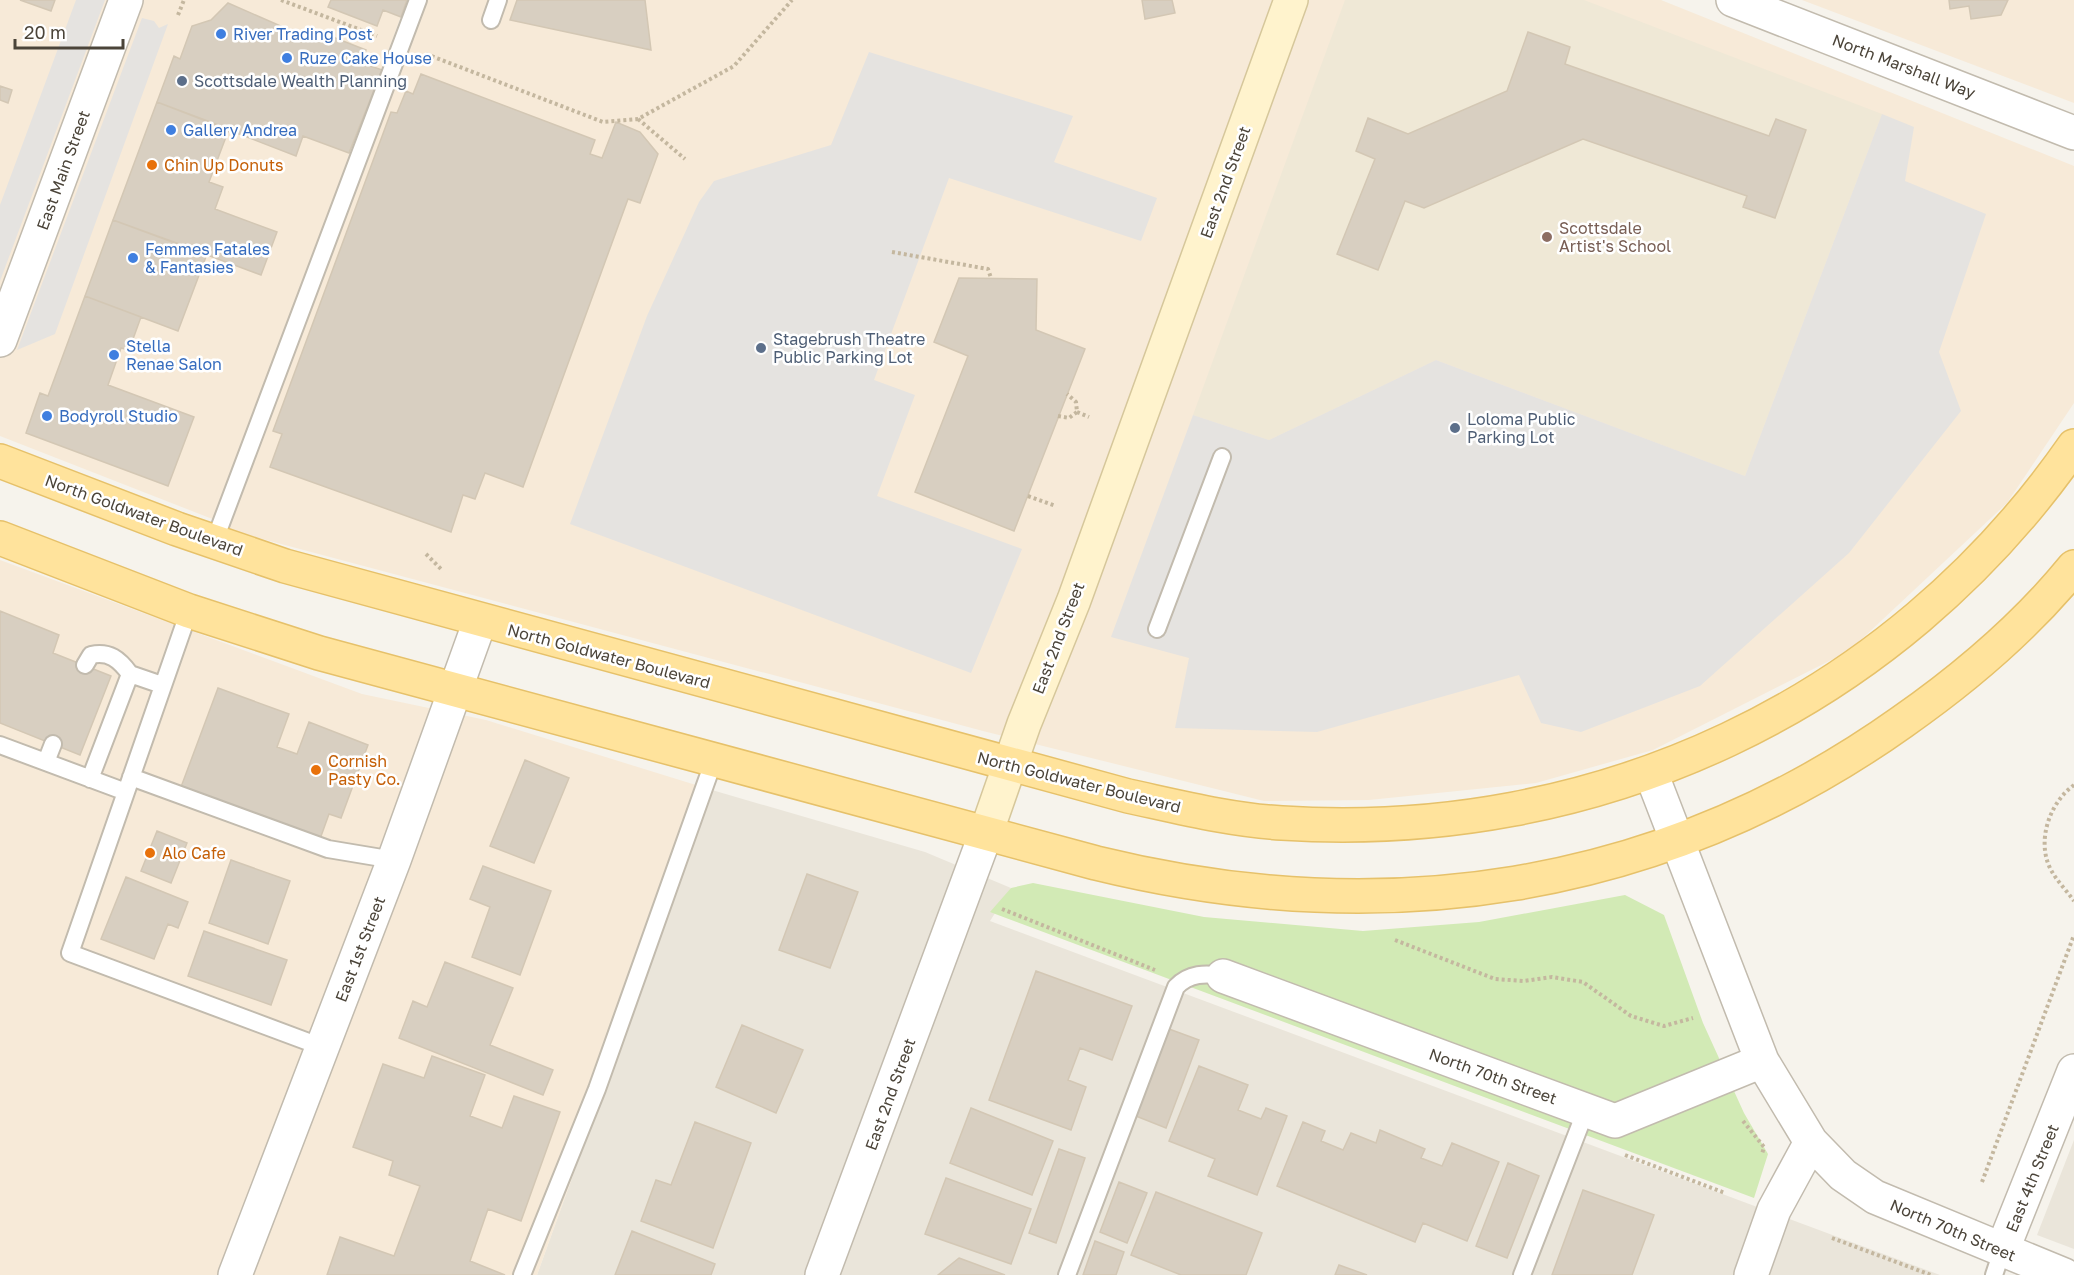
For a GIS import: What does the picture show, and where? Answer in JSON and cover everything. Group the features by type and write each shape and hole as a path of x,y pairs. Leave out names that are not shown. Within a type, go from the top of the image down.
{"main road":[{"name":"North Goldwater Boulevard","path":"0,461 214,542 285,566 480,621 1010,765 1184,808 1280,823 1330,825 1396,824 1461,817 1560,799 1651,773 1710,750 1770,720 1826,687 1881,648 1976,565 2021,516 2074,446"},
{"path":"0,538 189,611 319,653 986,833 1159,878 1227,889 1357,896 1423,895 1488,889 1552,878 1678,840 1747,812 1804,785 1862,751 1970,671 2019,626 2074,567"}],"street":[{"name":"East Main Street","path":"0,340 126,0"},
{"name":"East 2nd Street","path":"822,1275 1010,765 1078,589 1291,0"},
{"name":"North Marshall Way","path":"1733,0 2074,132"},
{"name":"East 1st Street","path":"235,1275 394,860 480,621"},
{"name":"North 70th Street","path":"1651,773 1762,1061 1811,1142 1843,1175 1875,1197 1998,1263 2064,1275"},
{"name":"North 70th Street","path":"1223,976 1615,1121 1762,1061"},
{"name":"East 4th Street","path":"1998,1263 2074,1071"},
{"path":"1751,1275 1774,1210 1811,1142"}],"lane":[{"path":"214,542 418,0"},
{"path":"491,20 498,0"},
{"path":"1157,630 1222,457"},
{"path":"189,611 70,953 322,1047"},
{"path":"84,665 91,655 103,653 114,657 130,674 162,685"},
{"path":"90,779 130,674"},
{"path":"46,762 54,744"},
{"path":"0,745 90,779 128,785 328,849 394,860"},
{"path":"522,1275 597,1089 714,760"},
{"path":"1067,1275 1176,987 1182,981 1204,973 1223,976"},
{"path":"1522,1275 1586,1110"}],"path":[{"path":"178,15 184,0"},
{"path":"281,0 603,122 638,119 734,66 792,0"},
{"path":"638,119 685,159"},
{"path":"892,252 987,269 991,278"},
{"path":"1067,394 1076,402 1077,412"},
{"path":"1058,416 1070,418 1077,412"},
{"path":"1077,412 1089,417"},
{"path":"1028,496 1056,506"},
{"path":"426,554 442,570"},
{"path":"2074,785 2065,792 2051,814 2045,835 2051,869 2074,901"},
{"path":"1982,1182 2074,935"},
{"path":"1395,940 1495,978 1524,981 1552,977 1583,982 1631,1016 1664,1026 1693,1018"},
{"path":"1743,1121 1764,1147 1761,1157"},
{"path":"1832,1238 1930,1275"}],"shaded area":[{"path":"0,0 407,0 215,520 0,436"},
{"path":"76,0 105,0 0,281 0,205"},
{"path":"418,0 1661,0 2074,166 2074,403 2007,503 1849,651 1653,750 1536,783 1369,800 1264,801 983,731 225,529"},
{"name":"Scottsdale Artist's School","path":"1345,0 1584,0 1882,114 1745,476 1436,360 1269,440 1193,415"},
{"path":"1802,0 2074,0 2074,103"},
{"path":"142,18 154,21 159,28 168,24 55,334 17,350"},
{"name":"Stagebrush Theatre Public Parking Lot","path":"869,52 1073,116 1054,162 1157,198 1141,241 949,178 874,380 915,395 877,496 1022,549 971,673 570,524 647,316 699,202 714,181 831,145"},
{"name":"Loloma Public Parking Lot","path":"1882,114 1914,127 1905,181 1986,214 1939,352 1961,411 1849,553 1700,686 1581,732 1541,723 1519,675 1317,732 1175,728 1189,658 1111,637 1193,415 1269,440 1436,360 1745,476"},
{"path":"0,560 362,694 486,720 712,790 537,1275 0,1275"},
{"path":"712,790 925,852 1011,888 990,921 1940,1275 537,1275"},
{"path":"2074,1140 2074,1249 2037,1235"}],"green space":[{"path":"1033,883 1204,917 1363,931 1479,922 1625,895 1664,915 1703,1023 1744,1113 1768,1154 1754,1198 990,912 1011,888"}],"building":[{"path":"20,0 55,0 51,11"},
{"path":"331,0 407,0 401,17 383,10 377,26 328,7"},
{"path":"517,0 645,0 651,50 510,20"},
{"path":"1142,0 1172,0 1175,13 1145,19"},
{"path":"1949,0 2008,0 2001,15 1971,19 1969,6 1950,9"},
{"path":"228,3 317,42 320,32 366,50 362,63 382,70 349,153 303,136 296,156 157,102 174,56 180,59 192,26 211,20"},
{"name":"Scottsdale Artist's School","path":"1528,32 1570,47 1565,64 1769,136 1776,119 1806,130 1775,218 1743,207 1747,196 1583,139 1424,208 1405,201 1378,270 1337,254 1375,159 1356,151 1368,118 1408,134 1507,91"},
{"path":"421,74 595,140 590,154 602,158 616,122 640,132 658,154 640,203 628,199 523,487 485,473 475,499 463,495 451,532 270,467 282,434 273,431 391,112 397,113 406,91 413,94"},
{"path":"0,86 12,90 8,103 0,100"},
{"path":"157,102 229,129 209,182 223,187 215,209 277,232 261,275 113,220"},
{"path":"113,220 207,254 178,331 85,296"},
{"path":"959,278 1037,279 1036,330 1085,349 1014,531 915,492 968,356 934,342"},
{"path":"85,296 141,317 129,350 121,348 108,385 194,417 168,486 26,433 40,393 48,396"},
{"path":"0,611 59,635 53,653 111,676 80,755 0,723"},
{"path":"218,688 289,714 277,747 297,754 309,722 368,745 341,818 329,814 320,839 181,787"},
{"path":"525,760 569,778 534,863 490,846"},
{"path":"157,831 187,843 171,883 141,871"},
{"path":"231,860 290,881 268,944 209,923"},
{"path":"483,866 551,891 520,975 472,957 490,907 470,899"},
{"path":"807,874 858,892 830,968 779,950"},
{"path":"126,877 188,902 178,928 168,924 154,959 101,939"},
{"path":"204,931 287,960 271,1005 188,976"},
{"path":"445,962 513,988 490,1045 553,1070 543,1095 399,1038 413,1001 427,1007"},
{"path":"1036,971 1132,1006 1112,1060 1080,1048 1068,1080 1086,1087 1071,1130 989,1100"},
{"path":"742,1025 803,1050 776,1113 716,1087"},
{"path":"1169,1029 1199,1040 1166,1128 1136,1116"},
{"path":"432,1056 485,1075 470,1116 502,1128 514,1096 560,1112 521,1221 488,1209 470,1261 505,1275 327,1275 340,1237 394,1256 420,1186 389,1175 393,1161 353,1147 383,1064 424,1078"},
{"path":"1199,1066 1248,1085 1238,1110 1261,1119 1266,1108 1287,1116 1257,1195 1208,1176 1215,1159 1169,1141"},
{"path":"971,1108 1053,1141 1032,1195 950,1163"},
{"path":"695,1122 751,1143 713,1248 641,1221 656,1180 671,1185"},
{"path":"1303,1122 1325,1131 1321,1141 1343,1150 1351,1133 1376,1143 1380,1130 1425,1149 1421,1158 1442,1166 1452,1143 1499,1162 1467,1241 1423,1223 1415,1242 1277,1186"},
{"path":"1059,1149 1085,1158 1056,1243 1029,1233"},
{"path":"1508,1163 1539,1176 1507,1258 1476,1246"},
{"path":"946,1178 1031,1209 1011,1264 925,1234"},
{"path":"1119,1182 1147,1193 1127,1243 1100,1232"},
{"path":"1583,1190 1654,1215 1632,1275 1552,1275"},
{"path":"1156,1192 1262,1233 1246,1275 1181,1275 1131,1255"},
{"path":"632,1231 715,1264 711,1275 615,1275"},
{"path":"1095,1241 1124,1252 1116,1275 1083,1275"},
{"path":"959,1258 1005,1275 938,1275"},
{"path":"1339,1265 1367,1275 1335,1275"}],"place":[{"name":"River Trading Post","path":"221,34"},
{"name":"Ruze Cake House","path":"287,58"},
{"name":"Scottsdale Wealth Planning","path":"182,81"},
{"name":"Gallery Andrea","path":"171,130"},
{"name":"Chin Up Donuts","path":"152,165"},
{"name":"Scottsdale Artist's School","path":"1547,237"},
{"name":"Femmes Fatales & Fantasies","path":"133,258"},
{"name":"Stagebrush Theatre Public Parking Lot","path":"761,348"},
{"name":"Stella Renae Salon","path":"114,355"},
{"name":"Bodyroll Studio","path":"47,416"},
{"name":"Loloma Public Parking Lot","path":"1455,428"},
{"name":"Cornish Pasty Co.","path":"316,770"},
{"name":"Alo Cafe","path":"150,853"}]}
